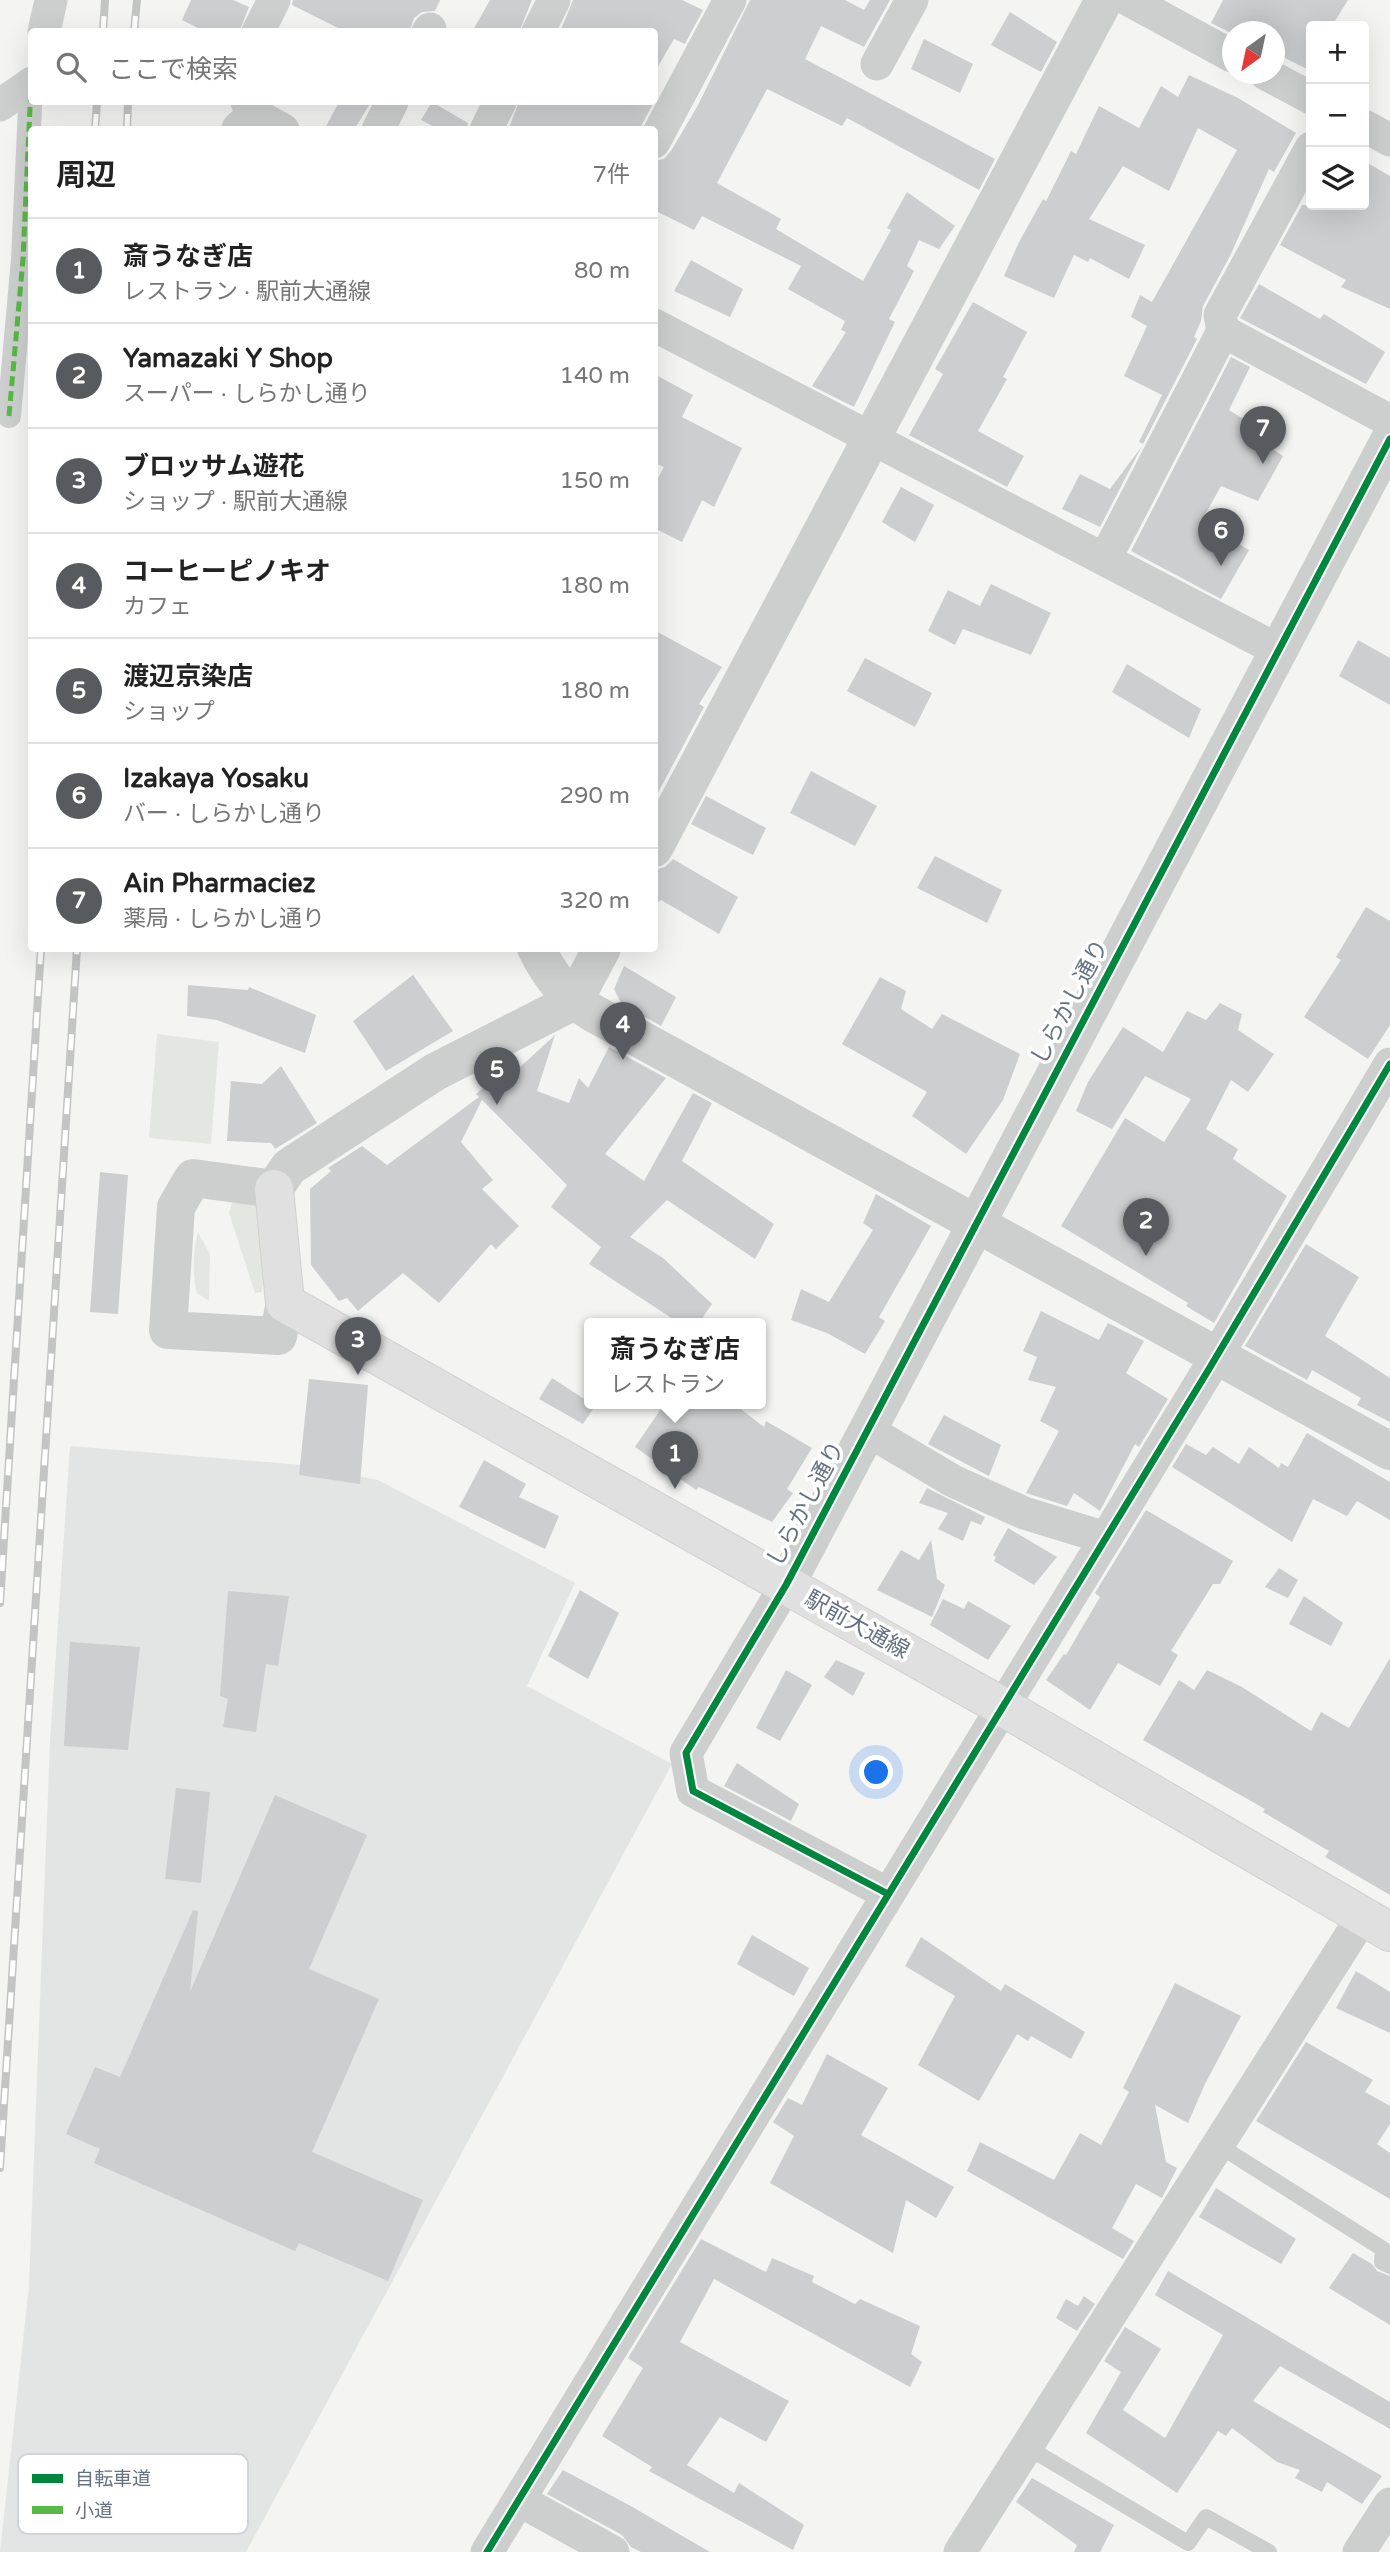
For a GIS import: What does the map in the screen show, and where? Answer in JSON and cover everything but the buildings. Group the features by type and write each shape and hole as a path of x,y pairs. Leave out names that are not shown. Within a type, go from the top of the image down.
{"main road":[{"path":"274,1189 285,1303"},
{"name":"駅前大通線","path":"285,1303 1003,1707 1376,1924"}],"street":[{"path":"45,28 51,0"},
{"path":"260,28 274,0"},
{"path":"540,28 554,0"},
{"path":"658,135 730,0"},
{"path":"877,64 912,0"},
{"path":"658,840 1104,0"},
{"path":"1129,0 1222,50"},
{"path":"1285,84 1306,95"},
{"path":"0,105 28,87"},
{"path":"29,126 30,105"},
{"path":"380,126 390,105"},
{"path":"487,126 498,105"},
{"path":"1369,129 1390,141"},
{"path":"9,416 23,260 28,151"},
{"path":"1105,559 1223,331 1220,314 1306,157"},
{"path":"658,327 1280,650"},
{"path":"1223,331 1390,421"},
{"name":"しらかし通り","path":"786,1585 1390,439"},
{"path":"538,952 547,972 574,1001 1390,1451"},
{"path":"285,1303 278,1336 168,1330 176,1207 193,1178 274,1189 289,1167 435,1072 574,1001 599,952"},
{"path":"487,2552 1106,1538 1390,1064"},
{"path":"867,1430 953,1481 1024,1513 1106,1538"},
{"path":"786,1585 686,1753 693,1791 888,1894"},
{"path":"960,2552 1218,2145 1376,1924"},
{"path":"520,2500 613,2552"}],"lane":[{"path":"1218,2145 1383,2249 1382,2262 1390,2266"},
{"path":"1027,2446 1188,2543 1206,2517 1269,2552"}],"shaded area":[{"path":"157,1034 219,1042 211,1144 149,1138"},
{"path":"233,1199 250,1200 268,1214 262,1292 255,1293 229,1213"},
{"path":"198,1232 210,1254 209,1301 197,1293 195,1286 194,1262"},
{"path":"70,1446 303,1465 378,1480 575,1583 527,1686 672,1764 246,2552 0,2552 29,2286 50,1741"}],"railway":[{"path":"103,28 105,0"},
{"path":"134,28 137,0"},
{"path":"95,126 97,105"},
{"path":"127,126 128,105"},
{"path":"0,1603 41,952"},
{"path":"0,2168 77,952"}],"marked path":[{"path":"29,126 30,105"},
{"path":"9,416 23,259 28,151"}],"cycle path":[{"path":"888,1894 693,1791 686,1753 786,1585 1390,439"},
{"path":"487,2552 1209,1369 1390,1064"}],"place":[{"name":"Ain Pharmaciez","path":"1263,464"},
{"name":"Izakaya Yosaku","path":"1221,566"},
{"name":"コーヒーピノキオ","path":"623,1060"},
{"name":"渡辺京染店","path":"497,1105"},
{"name":"Yamazaki Y Shop","path":"1146,1256"},
{"name":"ブロッサム遊花","path":"358,1375"},
{"name":"斎うなぎ店","path":"675,1489"}]}
